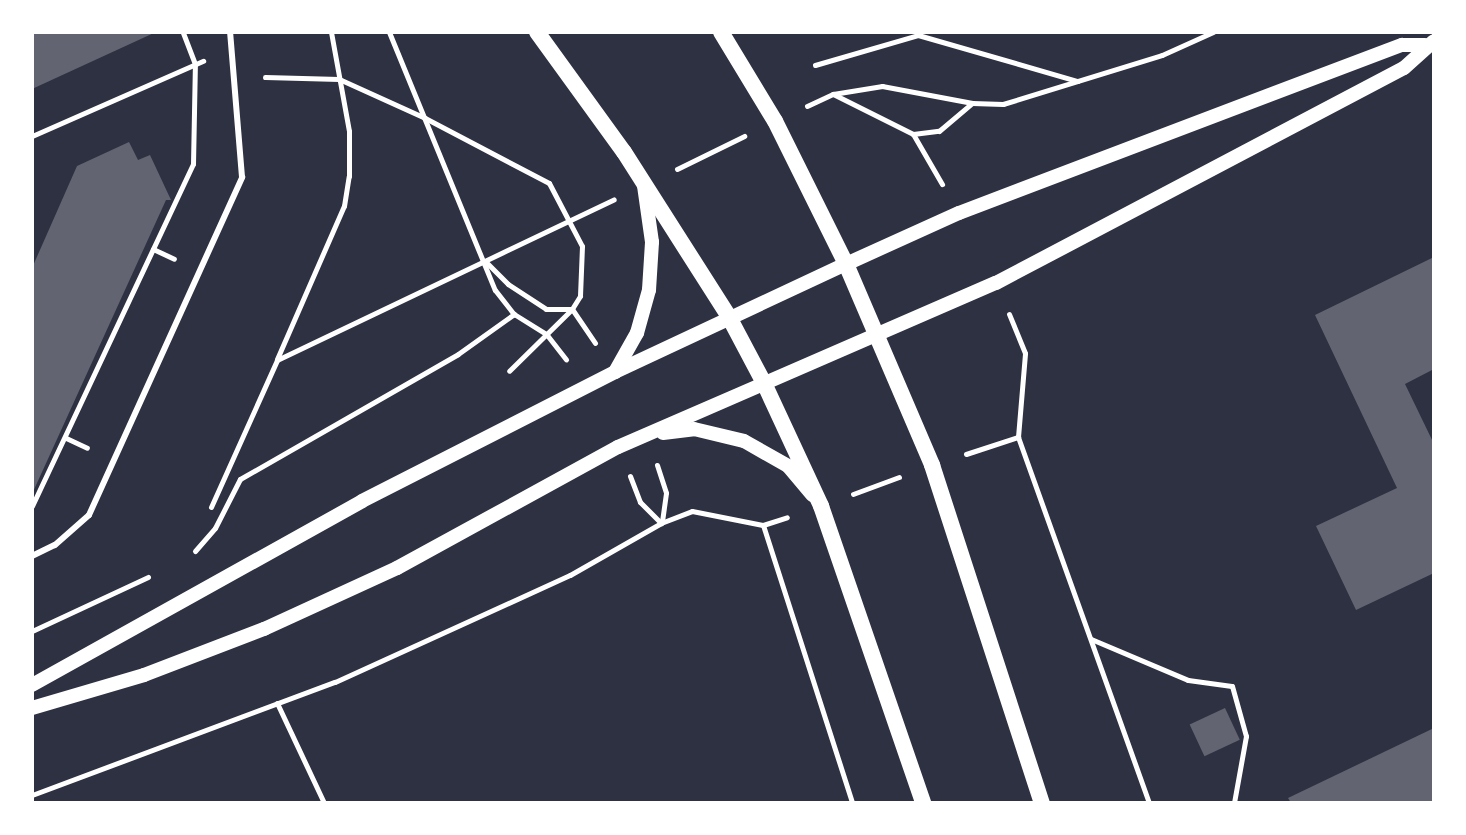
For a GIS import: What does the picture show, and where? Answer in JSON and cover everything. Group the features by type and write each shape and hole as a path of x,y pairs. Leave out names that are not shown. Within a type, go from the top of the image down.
{"main road":[{"path":"537,32 644,185 729,317 764,383 821,506 923,803"},
{"path":"721,32 775,121 846,264 932,465 1042,803"}],"street":[{"path":"32,685 362,501 729,317 959,213 1402,45 1430,43"},
{"path":"32,708 144,675 264,629 397,568 646,435 996,283 1404,68 1430,43"},
{"path":"615,372 637,333 649,290 652,242 644,185"},
{"path":"646,435 694,429 744,441 788,466 821,506"}],"lane":[{"path":"32,556 55,545 89,515 242,177 230,32"}],"path":[{"path":"32,506 193,164 195,64 183,32"},
{"path":"211,507 344,206 349,176 349,131 331,32"},
{"path":"389,32 484,259 508,284 546,309 572,309 509,371"},
{"path":"815,65 918,35 1078,82 1162,55 1213,32"},
{"path":"32,136 204,60 233,76 339,79 425,118 549,183 571,220"},
{"path":"913,134 939,131 972,103"},
{"path":"277,360 484,259"},
{"path":"188,557 202,546 215,528 240,479 458,354 514,314"},
{"path":"1018,437 1149,803"},
{"path":"32,795 335,682 570,575 661,523 692,511 763,525 852,803"},
{"path":"32,631 152,575"},
{"path":"1091,639 1188,680 1232,686 1246,736 1234,803"},
{"path":"277,703 324,803"}],"building":[{"path":"32,32 156,32 32,89"},
{"path":"129,142 138,160 150,155 171,200 166,200 32,494 32,268 77,166"},
{"path":"1434,257 1434,369 1405,384 1434,444 1434,573 1356,610 1316,526 1397,488 1315,315"},
{"path":"1225,708 1240,740 1204,756 1190,724"},
{"path":"1434,728 1434,803 1291,803 1288,798"}]}
